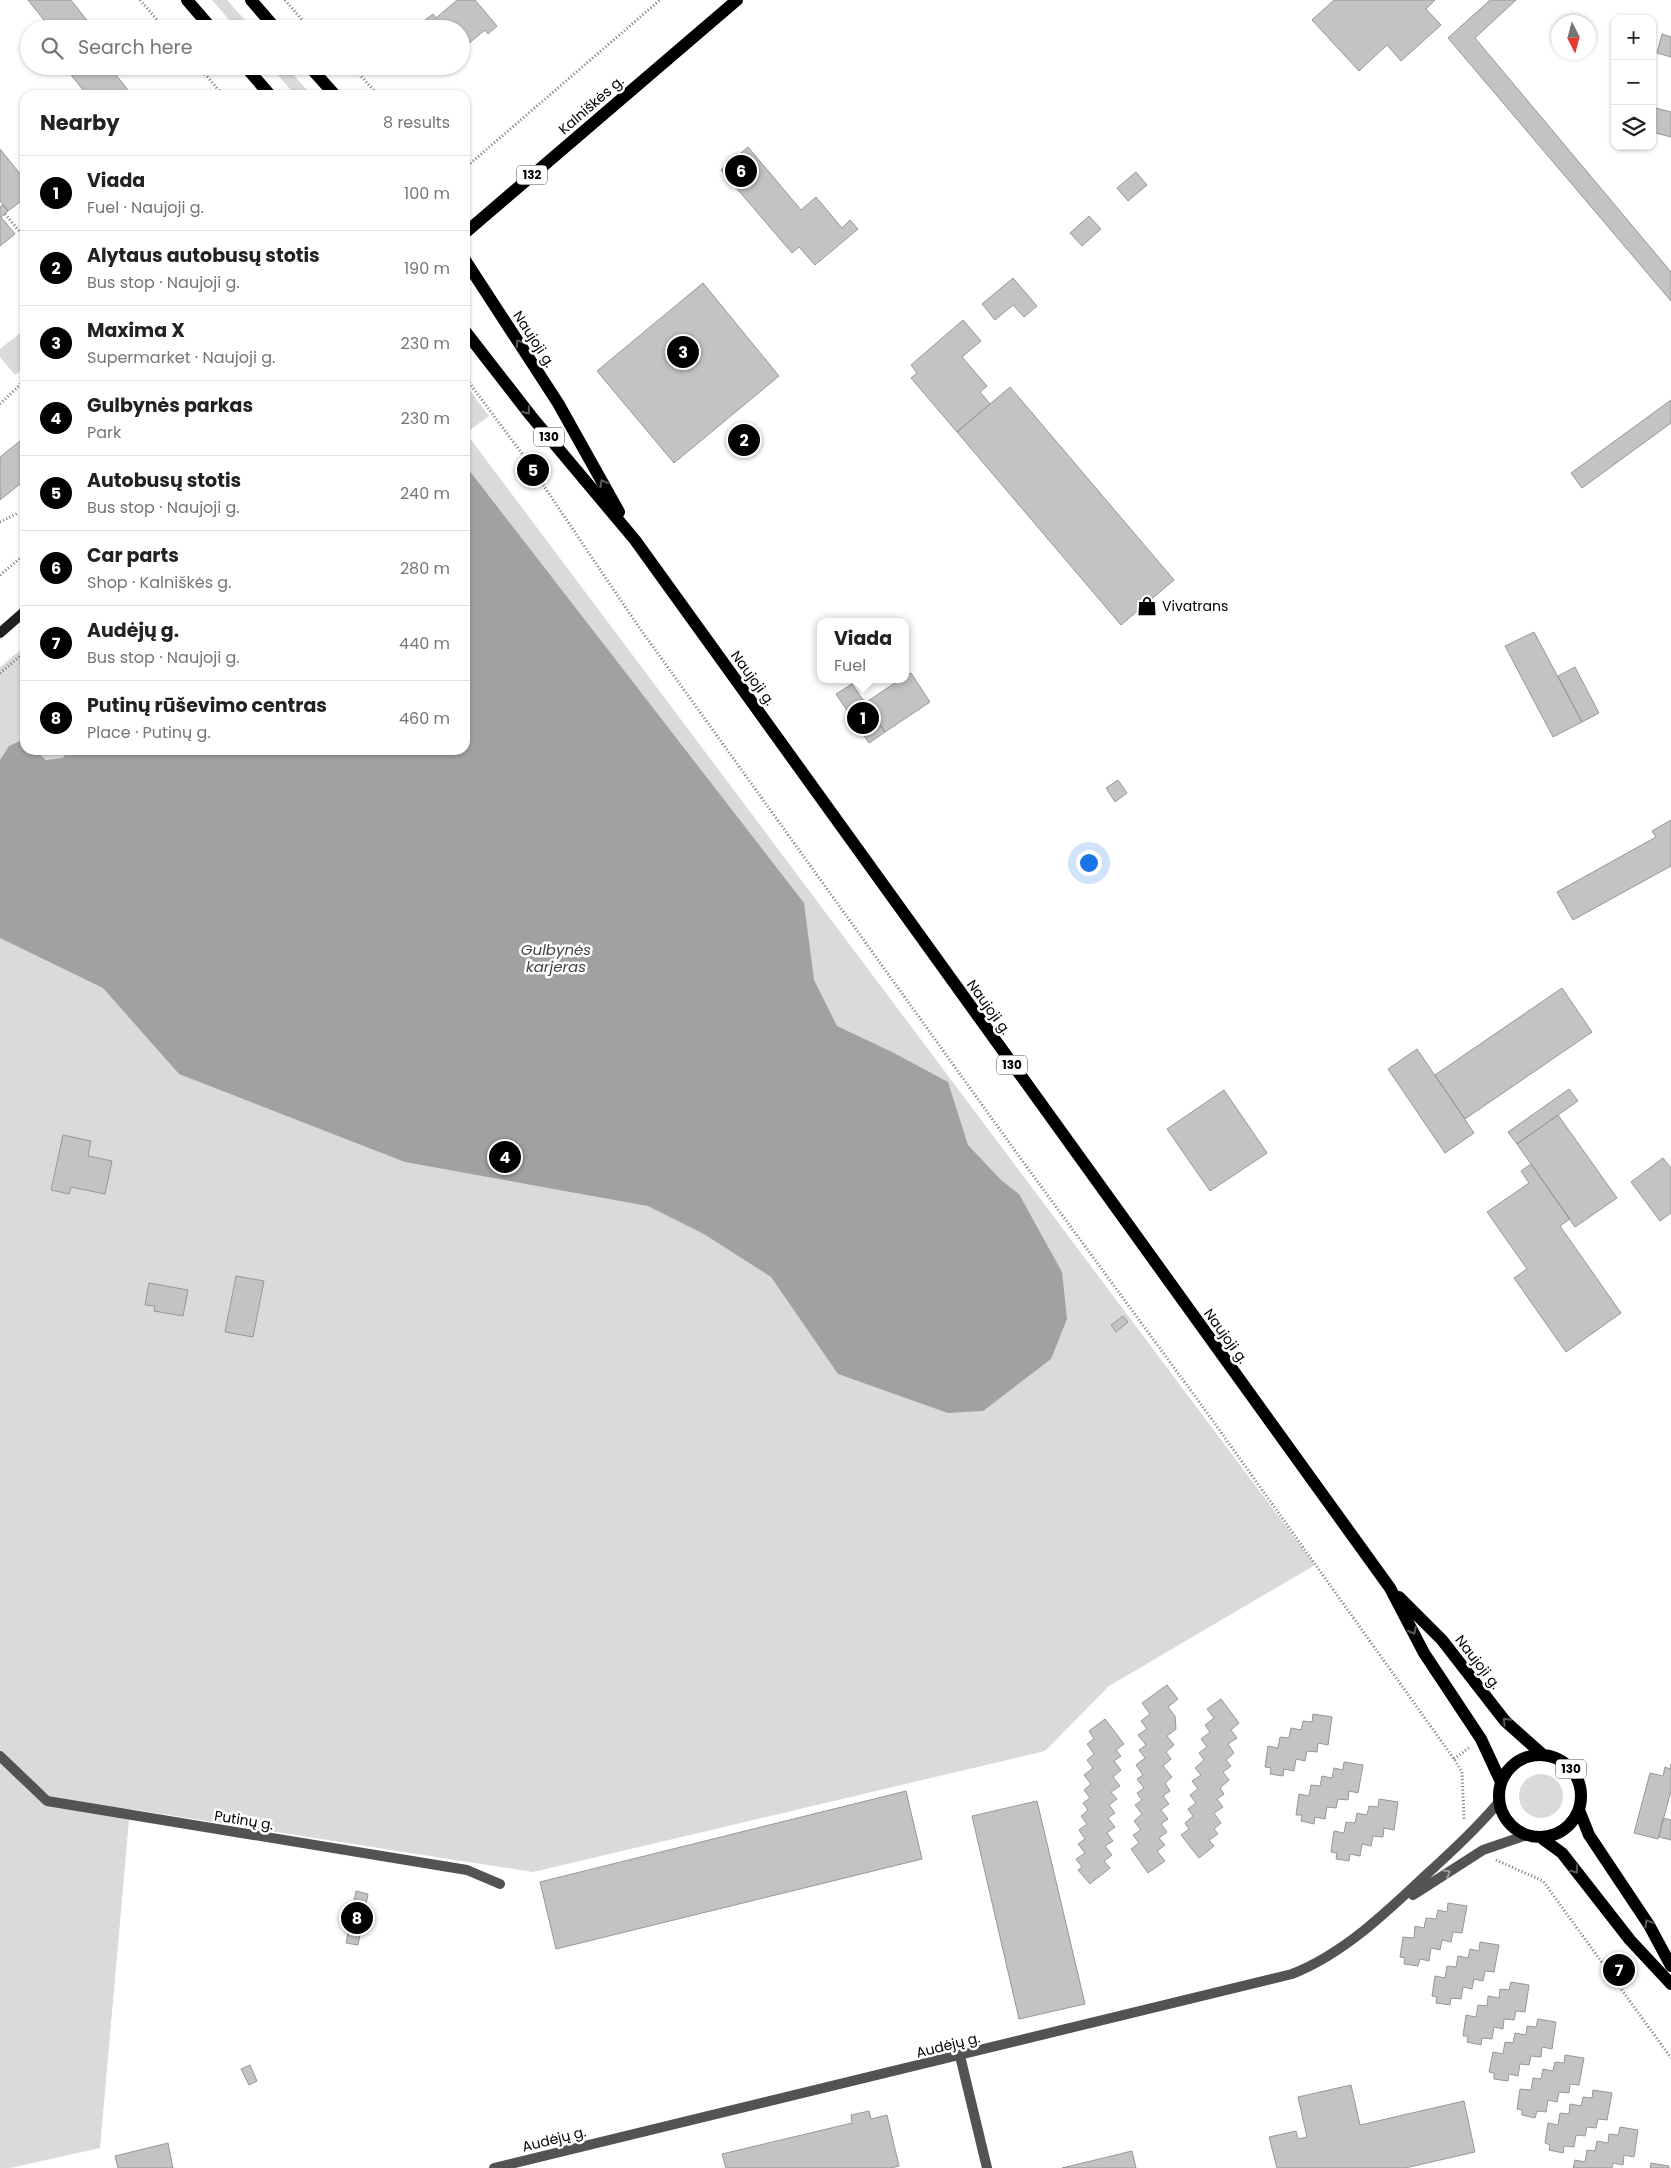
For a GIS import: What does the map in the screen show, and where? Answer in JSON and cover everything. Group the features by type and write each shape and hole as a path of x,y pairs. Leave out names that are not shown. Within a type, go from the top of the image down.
{"main road":[{"path":"187,0 204,20"},
{"path":"250,0 268,20"},
{"name":"Kalniškės g.","path":"470,229 737,0"},
{"path":"253,75 266,90"},
{"path":"317,75 331,90"},
{"name":"Naujoji g.","path":"470,268 558,403 635,540"},
{"name":"Naujoji g.","path":"470,337 531,416 635,540 1390,1588 1424,1653 1481,1739 1500,1782"},
{"path":"0,633 20,615"},
{"name":"Naujoji g.","path":"1390,1588 1442,1640 1505,1721 1542,1754"},
{"name":"130","path":"1671,1966 1649,1925 1589,1835 1579,1810 1582,1799 1581,1786 1576,1774 1562,1761 1542,1754 1529,1755 1517,1761 1507,1770 1500,1782 1499,1802 1508,1822 1517,1830 1533,1836 1562,1853 1630,1940 1671,1984"},
{"path":"1533,1836 1552,1835 1564,1830 1573,1821 1579,1810"}],"street":[{"name":"Putinų g.","path":"0,1756 47,1801 467,1870 500,1884"},
{"name":"Audėjų g.","path":"1391,1909 1472,1834 1499,1802"},
{"name":"Audėjų g.","path":"494,2168 1292,1974 1313,1966 1391,1909 1483,1850 1533,1836"},
{"path":"960,2056 987,2168"}],"path":[{"path":"140,0 157,20"},
{"path":"285,0 302,20"},
{"path":"470,164 660,0"},
{"path":"206,75 219,90"},
{"path":"360,75 374,90"},
{"path":"5,214 20,232"},
{"path":"470,384 523,455 636,623 1021,1159 1208,1414 1454,1759 1462,1772 1462,1813 1465,1826 1472,1834"},
{"path":"0,404 20,385"},
{"path":"0,522 18,513"},
{"path":"0,575 20,558"},
{"path":"0,673 20,656"},
{"path":"1483,1850 1488,1856 1543,1881 1671,2058"}],"shaded area":[{"path":"212,0 227,0 245,20 229,20"},
{"path":"278,75 294,75 307,90 291,90"},
{"path":"20,333 20,371 15,375 0,357 0,349"},
{"path":"470,391 489,416 470,430"},
{"path":"470,438 1315,1565 1109,1686 1045,1751 533,1872 130,1809 100,2148 10,2168 0,2168 0,667 20,650 20,755 470,755"},
{"path":"1541,1774 1553,1778 1559,1784 1563,1796 1559,1808 1553,1814 1541,1818 1529,1814 1523,1808 1519,1796 1523,1784 1529,1778"}],"water":[{"name":"Gulbynės karjeras","path":"470,471 804,903 814,980 837,1026 892,1052 948,1082 968,1145 1001,1180 1019,1194 1062,1272 1067,1319 1051,1359 983,1411 948,1413 838,1374 771,1277 704,1234 648,1206 405,1162 179,1074 103,988 0,938 0,760 9,746 20,741 20,755 40,755 46,760 63,758 65,755 470,755"}],"building":[{"path":"28,0 71,0 87,20 44,20"},
{"path":"457,0 475,0 497,26 488,34 485,30 470,42 470,20 425,20 433,14 436,18"},
{"path":"1334,0 1435,0 1426,9 1441,25 1401,61 1387,45 1359,71 1312,20"},
{"path":"1490,0 1516,0 1475,38 1671,272 1671,301 1448,38"},
{"path":"1662,34 1671,37 1671,57 1657,53"},
{"path":"71,75 116,75 128,90 83,90"},
{"path":"1656,108 1671,112 1671,137 1656,133"},
{"path":"748,147 801,210 816,197 842,228 850,220 858,229 815,265 799,247 792,253 721,170"},
{"path":"0,149 20,174 20,202 8,211 0,201"},
{"path":"1136,172 1147,185 1128,201 1117,188"},
{"path":"3,205 8,211 1,217 15,234 0,246 0,207"},
{"path":"1089,216 1101,229 1082,246 1070,233"},
{"path":"1013,278 1037,306 1024,317 1013,305 995,320 982,304"},
{"path":"703,283 779,376 674,463 597,371"},
{"path":"963,320 981,341 962,357 987,386 980,392 990,404 957,432 911,378 917,373 911,365"},
{"path":"1010,387 1174,580 1121,625 957,432"},
{"path":"1671,400 1671,423 1582,488 1571,473"},
{"path":"20,441 20,484 0,500 0,457"},
{"path":"1534,632 1582,722 1553,737 1505,646"},
{"path":"1575,667 1599,713 1582,722 1558,676"},
{"path":"911,673 930,702 885,732 865,703 895,683 909,683 909,674"},
{"path":"852,684 885,732 869,743 836,694"},
{"path":"1118,780 1127,793 1115,802 1106,788"},
{"path":"1671,820 1671,866 1573,920 1557,892 1656,837 1652,831"},
{"path":"1562,988 1592,1032 1465,1119 1435,1075"},
{"path":"1417,1049 1474,1133 1445,1153 1388,1069"},
{"path":"1569,1089 1578,1101 1517,1144 1508,1132"},
{"path":"1224,1090 1267,1153 1210,1191 1167,1129"},
{"path":"1558,1115 1617,1198 1575,1227 1517,1144"},
{"path":"63,1135 91,1141 88,1156 112,1161 105,1194 71,1187 69,1194 51,1190"},
{"path":"1663,1158 1671,1168 1671,1213 1660,1221 1631,1182"},
{"path":"1531,1164 1570,1219 1560,1226 1621,1313 1566,1352 1514,1278 1527,1269 1487,1212 1529,1183 1521,1171"},
{"path":"236,1276 264,1281 253,1337 225,1332"},
{"path":"149,1283 188,1290 183,1316 154,1311 155,1306 145,1305"},
{"path":"1123,1316 1128,1322 1116,1332 1111,1325"},
{"path":"1167,1685 1178,1699 1168,1707 1175,1716 1176,1729 1167,1736 1174,1745 1166,1752 1171,1759 1163,1766 1172,1777 1165,1783 1170,1791 1163,1796 1169,1804 1161,1810 1168,1819 1161,1824 1167,1832 1159,1838 1165,1845 1157,1851 1165,1861 1148,1873 1131,1849 1139,1843 1133,1835 1141,1830 1134,1821 1142,1814 1135,1805 1142,1800 1137,1793 1144,1788 1137,1779 1143,1775 1136,1765 1145,1758 1139,1750 1146,1745 1138,1735 1147,1729 1141,1721 1150,1714 1142,1703"},
{"path":"1221,1699 1239,1723 1231,1730 1237,1738 1228,1744 1234,1753 1226,1760 1231,1766 1223,1772 1229,1780 1220,1788 1224,1794 1217,1799 1223,1807 1214,1813 1221,1823 1214,1829 1218,1834 1209,1840 1214,1846 1199,1858 1181,1835 1189,1829 1185,1823 1193,1816 1188,1809 1196,1803 1190,1795 1198,1789 1192,1781 1201,1775 1195,1768 1204,1760 1199,1753 1207,1747 1201,1739 1210,1732 1205,1725 1214,1718 1207,1709"},
{"path":"1313,1714 1332,1717 1328,1745 1318,1743 1317,1752 1307,1751 1305,1761 1296,1759 1294,1771 1284,1769 1283,1776 1270,1774 1271,1768 1265,1767 1268,1746 1278,1748 1280,1737 1289,1738 1291,1728 1301,1730 1303,1721 1312,1722"},
{"path":"1105,1719 1124,1744 1116,1750 1121,1756 1114,1761 1121,1770 1113,1777 1120,1786 1111,1792 1117,1799 1109,1805 1115,1813 1108,1818 1115,1827 1107,1833 1113,1841 1105,1846 1112,1855 1104,1861 1110,1868 1090,1884 1078,1870 1082,1867 1076,1859 1085,1853 1078,1844 1085,1839 1079,1830 1087,1824 1081,1816 1088,1810 1083,1803 1090,1798 1084,1790 1091,1784 1084,1775 1093,1768 1087,1760 1094,1754 1087,1744 1094,1739 1089,1731"},
{"path":"1344,1762 1363,1765 1358,1793 1349,1791 1348,1800 1338,1799 1336,1808 1327,1807 1325,1819 1315,1817 1314,1824 1301,1821 1302,1815 1296,1815 1299,1794 1309,1796 1311,1785 1320,1786 1322,1776 1332,1778 1334,1768 1343,1770"},
{"path":"1671,1764 1671,1791 1658,1839 1634,1833 1650,1773 1663,1776 1665,1767 1670,1769"},
{"path":"906,1791 922,1859 556,1949 540,1882"},
{"path":"1379,1799 1398,1802 1394,1830 1384,1828 1383,1837 1373,1836 1371,1846 1362,1844 1360,1856 1350,1854 1349,1861 1336,1859 1337,1853 1331,1852 1334,1831 1344,1833 1346,1822 1355,1823 1357,1813 1367,1815 1369,1806 1378,1807"},
{"path":"1037,1801 1085,2004 1019,2019 972,1816"},
{"path":"1663,1818 1671,1820 1671,1840 1659,1837"},
{"path":"356,1891 368,1894 358,1945 346,1943"},
{"path":"1448,1903 1467,1906 1462,1933 1453,1932 1451,1942 1442,1940 1440,1950 1431,1948 1429,1961 1420,1959 1418,1966 1404,1964 1405,1958 1400,1957 1403,1937 1414,1938 1415,1926 1424,1928 1426,1918 1436,1919 1438,1910 1447,1912"},
{"path":"1480,1942 1499,1945 1494,1972 1485,1971 1483,1981 1474,1979 1472,1989 1463,1987 1461,1999 1451,1998 1450,2005 1436,2003 1437,1997 1432,1996 1435,1976 1445,1978 1447,1966 1456,1967 1458,1956 1468,1958 1470,1949 1479,1951"},
{"path":"1511,1982 1529,1985 1525,2012 1516,2011 1514,2020 1504,2019 1503,2029 1494,2027 1492,2039 1482,2038 1481,2045 1467,2042 1468,2036 1463,2036 1466,2015 1476,2017 1478,2005 1487,2006 1488,1996 1499,1998 1500,1989 1509,1990"},
{"path":"1538,2019 1556,2022 1552,2049 1542,2047 1541,2057 1531,2056 1529,2065 1520,2064 1518,2076 1509,2074 1508,2081 1494,2079 1494,2073 1489,2072 1493,2052 1503,2054 1505,2042 1513,2043 1515,2033 1526,2035 1527,2026 1536,2027"},
{"path":"1565,2055 1584,2058 1579,2085 1570,2084 1569,2093 1559,2092 1557,2102 1548,2100 1546,2112 1537,2111 1535,2118 1522,2115 1522,2110 1517,2109 1520,2089 1531,2090 1533,2078 1541,2079 1543,2069 1553,2071 1555,2062 1564,2063"},
{"path":"250,2065 257,2081 249,2085 241,2069"},
{"path":"1351,2085 1360,2125 1464,2101 1475,2152 1405,2168 1277,2168 1269,2137 1296,2131 1298,2139 1307,2137 1298,2097"},
{"path":"1593,2090 1612,2093 1607,2120 1598,2119 1596,2128 1587,2127 1585,2136 1576,2135 1574,2147 1564,2146 1563,2153 1549,2150 1550,2145 1545,2143 1548,2123 1558,2125 1560,2113 1569,2114 1570,2104 1581,2106 1583,2097 1592,2098"},
{"path":"869,2111 871,2119 887,2115 899,2166 891,2168 726,2168 722,2154 852,2123 851,2115"},
{"path":"1620,2127 1638,2130 1634,2157 1624,2155 1623,2165 1613,2163 1612,2168 1573,2168 1575,2160 1585,2162 1587,2150 1595,2151 1597,2141 1608,2143 1609,2134 1618,2135"},
{"path":"168,2143 173,2168 118,2168 115,2156"},
{"path":"1132,2151 1136,2168 1062,2168"},
{"path":"1651,2163 1669,2166 1669,2168 1650,2168"}],"place":[{"name":"Car parts","path":"741,171"},
{"name":"Maxima X","path":"683,352"},
{"name":"Alytaus autobusų stotis","path":"744,440"},
{"name":"Autobusų stotis","path":"533,470"},
{"name":"Vivatrans","path":"1147,606"},
{"name":"Viada","path":"863,718"},
{"name":"Gulbynės parkas","path":"505,1157"},
{"name":"Putinų rūševimo centras","path":"357,1918"},
{"name":"Audėjų g.","path":"1619,1970"}]}
